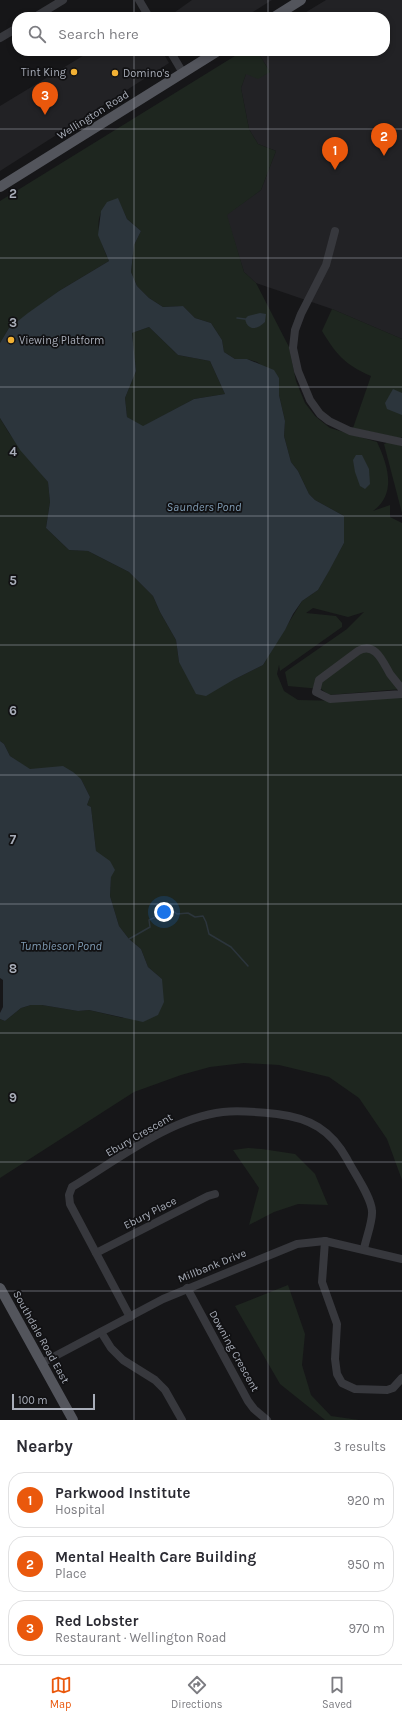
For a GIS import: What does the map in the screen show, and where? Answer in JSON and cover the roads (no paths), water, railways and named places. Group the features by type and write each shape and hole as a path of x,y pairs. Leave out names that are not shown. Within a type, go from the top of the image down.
{"main road":[{"path":"282,12 301,0"},
{"name":"Wellington Road","path":"0,187 210,56"},
{"name":"Southdale Road East","path":"0,1288 73,1420"}],"street":[{"path":"43,12 63,0"},
{"path":"139,0 146,12"},
{"path":"0,38 12,31"},
{"path":"173,56 183,73"},
{"path":"335,231 326,265 301,314 295,330 293,348 298,371 310,400 317,410 329,421 350,430 402,442"},
{"path":"402,689 378,654 372,649 365,648 358,651 319,680 316,692 330,699 402,694"},
{"name":"Ebury Crescent","path":"130,1317 70,1204 68,1195 72,1187 155,1136 174,1126 222,1112 255,1112 286,1115 307,1121 325,1130 342,1149 369,1198 372,1211 364,1249"},
{"name":"Ebury Place","path":"96,1253 208,1196 215,1194"},
{"path":"325,1241 322,1282 337,1324 335,1359 336,1374 342,1383 355,1389 387,1390 393,1388 402,1378"},
{"name":"Millbank Drive","path":"42,1363 187,1288 297,1244 325,1241 402,1259"},
{"name":"Downing Crescent","path":"187,1288 248,1401 254,1409 267,1420"},
{"path":"101,1332 111,1348 123,1360 155,1380 165,1390 182,1420"}],"water":[{"name":"Saunders Pond","path":"118,198 127,219 141,231 134,245 131,272 137,286 149,298 163,307 183,306 195,318 211,323 222,340 224,352 235,359 247,359 274,370 279,378 279,395 285,421 284,436 291,462 298,471 309,494 315,500 344,516 344,543 329,571 318,590 302,601 263,665 206,696 196,694 179,662 176,640 160,612 153,596 129,572 88,551 69,550 46,528 50,502 48,482 20,450 0,418 0,343 9,328 28,313 59,291 109,261 98,235 101,211 107,202","holes":["149,327 178,355 210,361 225,394 194,399 143,426 127,417 125,398 136,371 132,333"]},
{"path":"260,313 266,314 265,322 256,328 251,328 248,326 245,319 248,316"},
{"path":"393,389 402,393 402,415 387,409 385,403"},
{"path":"356,455 362,455 369,469 370,484 365,489 360,486 355,472 353,460"},
{"name":"Tumbleson Pond","path":"0,741 4,744 10,756 30,769 63,766 81,779 90,797 87,805 91,807 96,851 110,861 115,870 111,877 110,896 119,926 129,939 141,949 148,967 162,979 164,1002 158,1015 143,1022 89,1010 78,1011 42,1005 31,1005 21,1008 5,1021 0,1019 0,1013 3,1007 3,980 0,978"}],"waterway":[{"path":"237,318 245,319"},
{"path":"129,939 150,927 149,920 172,910 177,914 188,913 195,917 203,916 209,934 231,947 248,966"}],"place":[{"name":"Tint King","path":"74,72"},
{"name":"Domino's","path":"115,73"},
{"name":"Red Lobster","path":"45,115"},
{"name":"Mental Health Care Building","path":"384,156"},
{"name":"Parkwood Institute","path":"335,170"},
{"name":"Viewing Platform","path":"11,340"}]}
